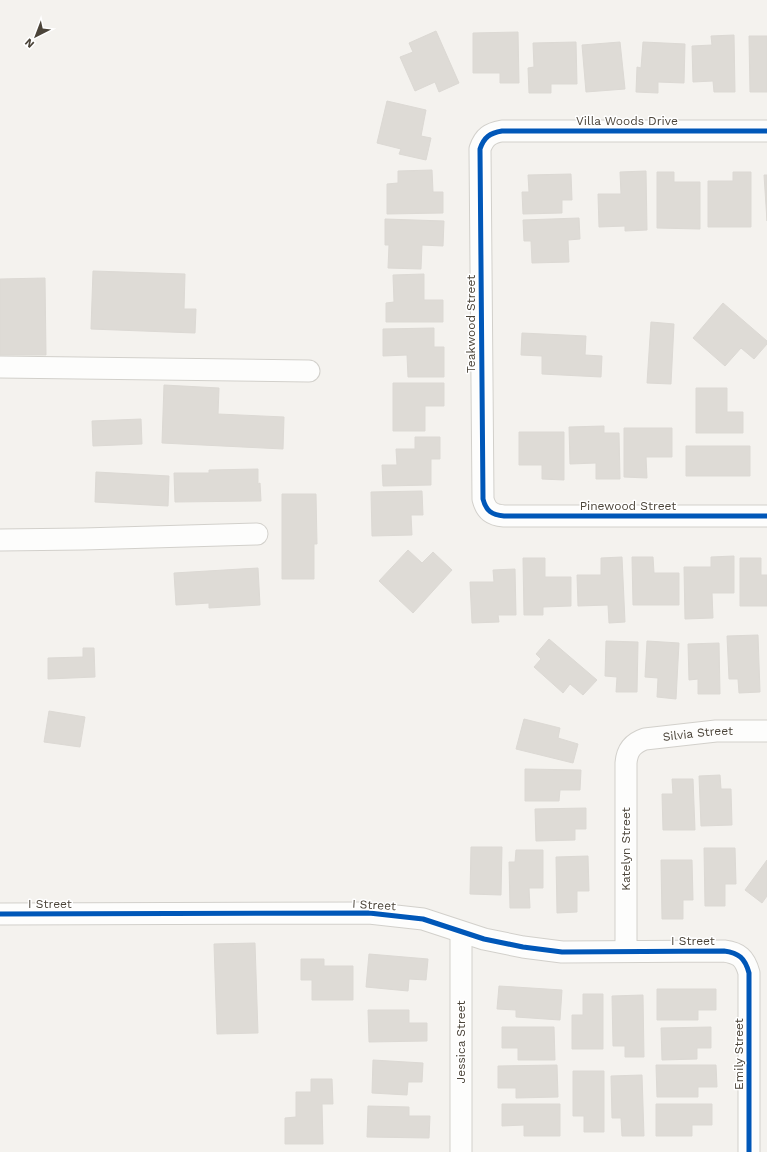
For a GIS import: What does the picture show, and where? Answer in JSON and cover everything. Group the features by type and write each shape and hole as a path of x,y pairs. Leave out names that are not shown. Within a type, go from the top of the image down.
{"street":[{"name":"Villa Woods Drive","path":"487,136 494,132 502,131 767,131"},
{"name":"Teakwood Street","path":"487,136 482,141 480,149 482,499 489,512"},
{"path":"0,367 309,371"},
{"name":"Pinewood Street","path":"489,512 504,516 767,516"},
{"path":"0,540 257,534"},
{"name":"Silvia Street","path":"631,747 637,742 645,739 716,732 767,731"},
{"name":"Katelyn Street","path":"626,951 626,763 627,755 631,747"},
{"name":"I Street","path":"0,914 368,913 423,920 504,944 543,950 562,952 724,951 733,952 741,957"},
{"name":"Jessica Street","path":"461,932 461,1152"},
{"name":"Emily Street","path":"741,957 749,973 749,1152"}],"building":[{"path":"436,31 459,83 439,92 435,82 415,91 400,57 413,52 409,43"},
{"path":"518,32 519,83 500,83 500,73 473,73 473,33"},
{"path":"734,35 735,92 714,92 713,81 693,82 692,46 712,45 711,36"},
{"path":"749,36 767,36 767,92 750,92"},
{"path":"576,42 577,84 551,84 551,93 529,93 528,68 534,67 533,43"},
{"path":"620,42 625,89 586,92 582,45"},
{"path":"643,42 685,44 684,83 658,82 658,93 636,92 637,67 641,68"},
{"path":"387,101 426,110 421,136 431,138 426,160 399,154 401,149 377,143"},
{"path":"432,170 433,192 443,192 443,213 387,214 387,184 398,183 398,171"},
{"path":"646,171 647,230 625,231 625,226 599,227 598,194 621,194 620,172"},
{"path":"657,172 674,172 674,182 700,182 700,229 657,228"},
{"path":"733,172 751,172 751,227 708,227 708,181 733,181"},
{"path":"571,174 572,200 562,200 562,213 523,214 522,192 529,192 528,175"},
{"path":"764,175 767,175 767,221"},
{"path":"579,218 580,239 568,240 569,262 532,263 531,241 524,241 523,220"},
{"path":"385,219 444,221 443,246 422,245 421,269 388,268 389,245 385,245"},
{"path":"93,271 185,274 184,309 196,309 195,333 91,329"},
{"path":"424,274 424,300 443,300 443,322 386,322 386,303 394,302 393,275"},
{"path":"45,278 46,355 0,355 0,279"},
{"path":"723,303 767,341 767,344 754,359 741,348 725,366 693,338"},
{"path":"651,322 674,324 671,384 647,383"},
{"path":"434,328 434,347 444,347 444,377 408,377 407,355 383,356 383,329"},
{"path":"522,333 586,336 585,355 602,356 601,377 542,374 542,356 521,355"},
{"path":"393,383 444,383 444,406 425,406 425,431 393,431"},
{"path":"164,385 219,388 218,414 284,417 283,449 162,443"},
{"path":"696,388 727,388 727,412 743,412 743,433 696,433"},
{"path":"141,419 142,444 93,446 92,421"},
{"path":"604,426 604,433 619,433 620,479 596,479 596,463 570,464 569,427"},
{"path":"624,428 672,428 672,457 646,457 647,478 624,477"},
{"path":"519,432 564,432 564,480 542,479 542,465 519,465"},
{"path":"415,437 440,437 440,459 431,459 431,485 383,486 382,465 397,465 396,449 415,449"},
{"path":"686,446 750,446 750,476 686,476"},
{"path":"258,469 258,484 260,483 261,501 175,502 174,473 209,473 209,470"},
{"path":"96,472 169,476 168,506 95,502"},
{"path":"422,491 423,515 411,515 412,535 372,536 371,492"},
{"path":"282,494 316,494 317,544 314,544 314,579 282,579"},
{"path":"408,550 422,563 433,552 452,570 413,613 379,581"},
{"path":"734,556 734,593 712,593 713,618 685,619 684,567 711,567 711,557"},
{"path":"622,557 625,622 609,623 608,605 578,606 577,575 601,575 601,558"},
{"path":"632,557 653,557 654,573 679,573 679,605 633,605"},
{"path":"523,558 545,558 545,577 571,577 571,606 543,607 543,615 524,615"},
{"path":"740,558 761,558 761,575 767,575 767,606 740,606"},
{"path":"258,568 260,605 209,608 209,603 176,605 174,573"},
{"path":"515,569 516,615 498,615 499,622 472,623 470,582 494,582 493,570"},
{"path":"758,635 760,692 739,693 738,679 729,679 727,636"},
{"path":"549,639 597,680 583,695 570,684 563,693 534,667 541,659 536,654"},
{"path":"606,641 638,642 637,692 616,692 617,677 605,676"},
{"path":"647,641 679,643 676,699 657,697 658,678 645,677"},
{"path":"719,643 720,694 698,694 698,679 689,680 688,644"},
{"path":"83,648 94,648 95,677 48,679 48,658 83,657"},
{"path":"49,711 85,717 80,747 44,742"},
{"path":"524,719 560,728 558,738 578,744 573,763 516,749"},
{"path":"525,769 581,770 580,790 560,790 559,801 525,801"},
{"path":"720,775 721,789 731,789 732,825 701,826 699,776"},
{"path":"672,779 693,779 695,830 663,830 662,794 673,794"},
{"path":"586,808 586,829 575,829 575,840 536,841 535,809"},
{"path":"471,847 502,847 501,895 470,894"},
{"path":"704,848 735,848 736,884 725,884 725,906 705,906"},
{"path":"516,850 543,850 543,888 529,888 530,908 510,908 509,862 515,862"},
{"path":"588,856 589,891 577,891 577,912 557,913 556,857"},
{"path":"661,860 692,860 693,900 683,900 683,919 662,919"},
{"path":"767,860 767,896 762,903 745,890"},
{"path":"255,943 258,1033 217,1034 214,944"},
{"path":"369,954 428,959 426,980 409,979 408,991 366,987"},
{"path":"301,959 324,959 324,966 353,966 353,1000 312,1000 312,980 301,980"},
{"path":"499,986 562,990 560,1020 516,1017 516,1010 497,1009"},
{"path":"657,989 716,989 716,1010 698,1010 698,1020 657,1020"},
{"path":"583,994 603,994 603,1049 572,1049 572,1015 583,1015"},
{"path":"643,995 644,1057 625,1057 625,1046 613,1046 612,996"},
{"path":"368,1010 409,1010 409,1023 427,1023 427,1041 369,1042"},
{"path":"502,1027 554,1027 555,1060 518,1060 518,1048 502,1048"},
{"path":"711,1027 711,1048 697,1048 697,1059 662,1060 661,1028"},
{"path":"373,1060 423,1063 422,1082 408,1082 407,1095 372,1093"},
{"path":"557,1065 558,1097 516,1098 516,1088 498,1088 498,1066"},
{"path":"656,1065 716,1065 717,1087 698,1087 698,1097 657,1097"},
{"path":"573,1071 604,1071 604,1132 584,1132 584,1116 573,1116"},
{"path":"642,1075 644,1136 622,1136 621,1118 612,1118 611,1076"},
{"path":"311,1079 332,1079 333,1104 322,1104 323,1144 285,1144 285,1118 296,1117 296,1092 311,1092"},
{"path":"502,1104 560,1104 560,1136 524,1136 524,1125 502,1126"},
{"path":"656,1104 712,1104 712,1125 692,1125 692,1136 656,1136"},
{"path":"368,1106 409,1107 409,1116 430,1116 429,1138 367,1137"}],"cycle path":[{"path":"767,131 502,131 488,136 483,141 480,149 483,499 486,507 490,512 496,515 504,516 767,516"},
{"path":"0,914 369,913 423,919 484,939 523,947 562,952 724,951 734,953 741,957 746,964 749,973 749,1152"}]}
